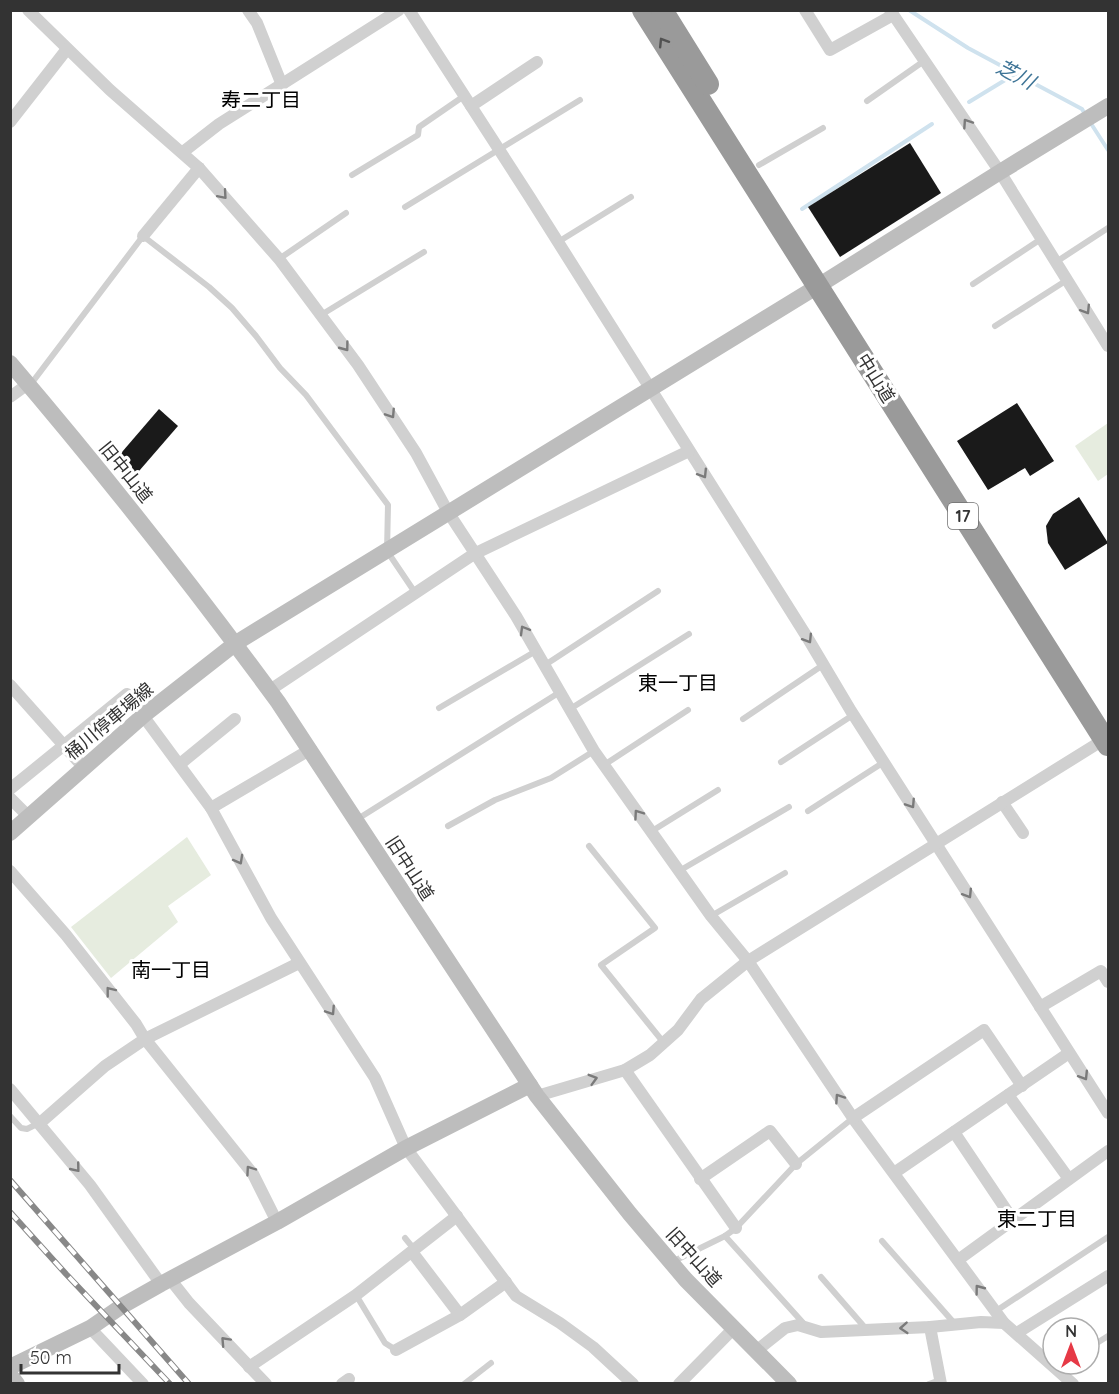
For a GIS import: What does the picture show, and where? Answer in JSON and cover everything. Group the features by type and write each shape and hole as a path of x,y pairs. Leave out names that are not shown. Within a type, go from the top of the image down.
{"highway":[{"name":"中山道","path":"643,10 825,282 1107,735"},
{"name":"中山道","path":"662,10 759,165 825,282"}],"street":[{"path":"248,10 257,24 282,85"},
{"path":"183,152 219,124 399,10"},
{"path":"409,10 1108,1113"},
{"path":"805,10 830,50 891,13 1000,172 1108,346"},
{"path":"35,13 67,49 110,90 199,168 279,259 358,365 416,453 448,512 516,616 594,751 711,916 748,962 853,1118 1004,1323 1041,1351"},
{"path":"10,122 67,49"},
{"path":"467,101 537,62"},
{"name":"桶川停車場線","path":"10,833 144,715 236,643 1102,110"},
{"path":"143,236 199,168"},
{"name":"旧中山道","path":"10,363 99,468 270,690 311,749 533,1090 630,1214 734,1328 789,1383"},
{"path":"10,397 29,385"},
{"path":"270,690 416,595 474,554 689,451"},
{"path":"10,685 84,768"},
{"path":"10,789 127,694 211,808 271,918 375,1078 406,1148 516,1296 593,1347 630,1383"},
{"path":"180,764 235,718"},
{"path":"10,1367 90,1328 122,1306 277,1222 406,1148 533,1090 625,1070 650,1055 664,1043 678,1030 701,999 748,962 1107,735"},
{"path":"211,808 311,749"},
{"path":"10,798 29,817"},
{"path":"1002,802 1023,833"},
{"path":"10,871 66,935 136,1024 145,1039 253,1174 277,1222"},
{"path":"40,1123 105,1066 145,1039 299,963"},
{"path":"1040,1007 1101,971 1108,982"},
{"path":"853,1118 984,1030 1022,1086"},
{"path":"894,1173 1069,1053"},
{"path":"625,1070 736,1228"},
{"path":"10,1089 40,1123 166,1282 266,1383"},
{"path":"1008,1095 1069,1179"},
{"path":"700,1179 770,1131 796,1164"},
{"path":"954,1132 1012,1221"},
{"path":"958,1260 1108,1150"},
{"path":"249,1367 356,1295 457,1216"},
{"path":"413,1251 460,1315"},
{"path":"1017,1333 1108,1276"},
{"path":"396,1350 460,1315 506,1282"},
{"path":"756,1351 785,1328 798,1325 821,1332 1004,1323"},
{"path":"930,1327 936,1382"},
{"path":"90,1328 143,1383"},
{"path":"679,1383 734,1328"},
{"path":"10,1375 17,1383"}],"lane":[{"path":"867,101 924,61"},
{"path":"405,207 580,100"},
{"path":"352,175 417,135 419,127 467,101"},
{"path":"759,165 823,128"},
{"path":"558,242 631,197"},
{"path":"279,259 346,213"},
{"path":"1056,262 1108,228"},
{"path":"29,385 143,236 209,287 232,308 280,368 306,395 388,505 387,551 416,595"},
{"path":"973,284 1041,239"},
{"path":"321,315 424,252"},
{"path":"995,326 1067,280"},
{"path":"544,666 658,591"},
{"path":"569,709 689,634"},
{"path":"439,708 536,651"},
{"path":"743,719 824,665"},
{"path":"356,821 560,692"},
{"path":"604,765 688,710"},
{"path":"781,762 854,714"},
{"path":"448,826 495,800 550,778 594,751"},
{"path":"808,811 884,762"},
{"path":"651,832 717,790"},
{"path":"679,871 789,807"},
{"path":"590,846 655,928 601,965 664,1043"},
{"path":"711,916 785,873"},
{"path":"10,1116 21,1128 27,1129 40,1123"},
{"path":"672,1262 725,1236 736,1228 796,1164 853,1118"},
{"path":"725,1236 808,1328"},
{"path":"996,1311 1108,1237"},
{"path":"405,1238 413,1251"},
{"path":"882,1241 955,1324"},
{"path":"821,1277 867,1331"},
{"path":"356,1295 385,1343 396,1350"},
{"path":"464,1383 491,1363"}],"shaded area":[{"path":"1108,423 1108,474 1098,481 1075,446"},
{"path":"187,837 211,875 168,906 178,922 111,978 71,927"}],"building":[{"path":"910,143 941,193 840,257 808,207"},
{"path":"1017,403 1054,461 1030,476 1025,468 988,490 957,441"},
{"path":"159,409 178,426 133,478 116,459"},
{"path":"1079,497 1108,543 1065,570 1048,543 1046,526 1053,514"}],"waterway":[{"name":"芝川","path":"909,10 968,48 1082,109 1086,116"},
{"path":"969,102 1015,74"},
{"name":"芝川","path":"1090,122 1108,150"},
{"path":"802,209 932,124"}],"railway":[{"path":"10,1180 189,1384"},
{"path":"10,1212 170,1384"}],"district":[{"name":"寿二丁目","path":"261,99"},
{"name":"東一丁目","path":"678,682"},
{"name":"南一丁目","path":"171,969"},
{"name":"東二丁目","path":"1037,1218"}]}
